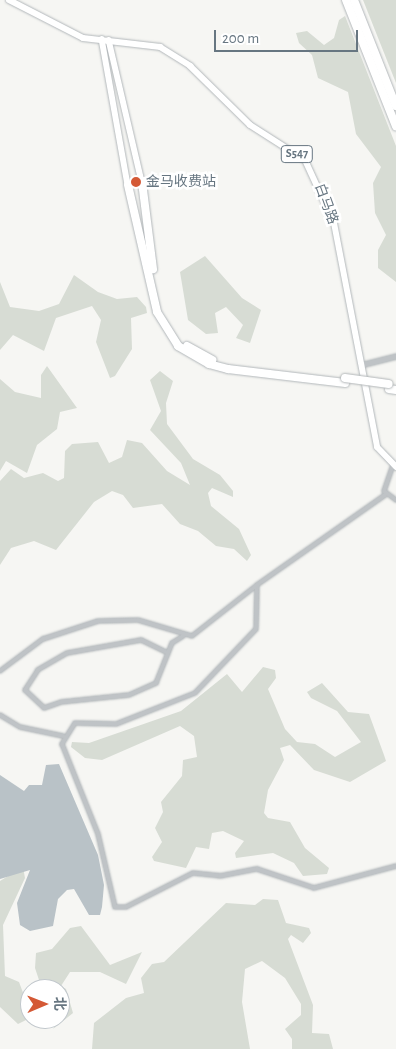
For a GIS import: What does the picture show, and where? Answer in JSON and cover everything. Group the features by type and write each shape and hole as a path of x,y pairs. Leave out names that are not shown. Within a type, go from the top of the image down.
{"highway":[{"path":"346,0 396,126"},
{"path":"354,0 396,106"},
{"path":"142,182 157,292 170,329 182,342 229,364 392,387"},
{"path":"128,185 157,312 178,346 209,364 228,369 345,381"}],"main road":[{"name":"白马路","path":"9,0 66,31 105,40 160,47 190,66 231,110 305,160 334,223 364,364 377,447 395,466"},
{"path":"105,40 142,182"},
{"path":"105,40 128,185"}],"street":[{"path":"364,364 396,356"},
{"path":"168,653 140,640 67,654 38,670 25,690 44,708 61,702 130,695 156,682 168,653 172,643 183,636 198,631 257,585 385,495 395,466"},
{"path":"385,495 396,500"},
{"path":"257,585 256,629 196,693 116,724 75,723 63,736 62,744 98,834 115,907 126,906 193,873 220,876 257,869 314,888 396,866"},
{"path":"0,671 43,639 98,621 138,620 183,636"},
{"path":"0,715 20,728 63,736"}],"shaded area":[{"path":"363,0 396,0 396,83"},
{"path":"345,16 396,146 396,282 378,268 378,250 386,235 375,213 373,183 381,167 356,134 348,92 318,78 312,55 299,43 296,33 307,31 324,45 334,38 339,20"},
{"path":"205,256 242,298 261,310 250,343 236,338 243,325 226,307 215,313 218,333 206,334 188,320 180,272"},
{"path":"74,275 98,292 117,299 137,297 146,307 147,313 131,318 132,349 115,376 110,378 96,342 101,320 92,306 56,318 44,351 13,335 0,350 0,282 10,307 39,311 59,304"},
{"path":"47,366 77,408 60,412 57,429 37,445 27,473 6,461 0,471 0,379 15,392 41,398 41,375"},
{"path":"160,371 173,381 166,403 167,424 193,459 220,475 233,491 233,497 212,488 208,493 211,506 239,529 251,555 247,561 234,549 216,546 198,531 180,524 162,504 133,508 123,495 112,491 94,502 56,550 34,541 11,548 0,565 0,481 11,469 24,478 43,473 58,481 64,478 65,451 72,444 98,442 109,463 122,457 127,440 142,443 167,471 190,485 181,463 150,430 161,411 150,380"},
{"path":"263,667 275,670 276,678 268,689 285,729 297,742 315,744 335,757 361,742 337,711 311,698 307,692 322,683 348,712 369,714 386,761 350,782 314,770 290,745 280,748 284,760 268,790 264,813 268,818 290,822 305,848 329,868 327,874 303,876 294,863 273,853 236,858 235,853 244,841 223,831 212,833 209,849 196,847 186,868 154,861 152,857 162,842 155,828 163,812 161,802 182,776 183,760 197,757 194,736 180,726 102,760 85,758 71,747 72,742 89,743 181,711 227,674 242,692"},
{"path":"59,764 98,855 104,885 102,907 100,915 89,915 74,889 67,890 58,899 53,926 30,931 20,925 17,903 30,870 0,879 0,775 24,791 29,785 42,785 46,765"},
{"path":"23,867 25,878 3,925 5,976 19,982 20,985 20,1023 18,1024 0,1007 0,881"},
{"path":"263,899 278,900 286,923 309,928 311,933 303,943 291,935 288,939 313,1005 312,1033 329,1034 333,1049 292,1049 292,1039 285,1029 301,1015 301,1004 285,978 262,961 245,969 242,1002 250,1049 92,1049 94,1023 126,998 144,993 141,978 152,964 164,962 226,903 255,905"},
{"path":"81,926 110,965 142,952 126,984 100,972 70,972 66,979 39,979 35,968 36,953 52,949 70,928"},
{"path":"70,1003 73,1013 70,1015"}],"place":[{"name":"金马收费站","path":"136,182"}]}
